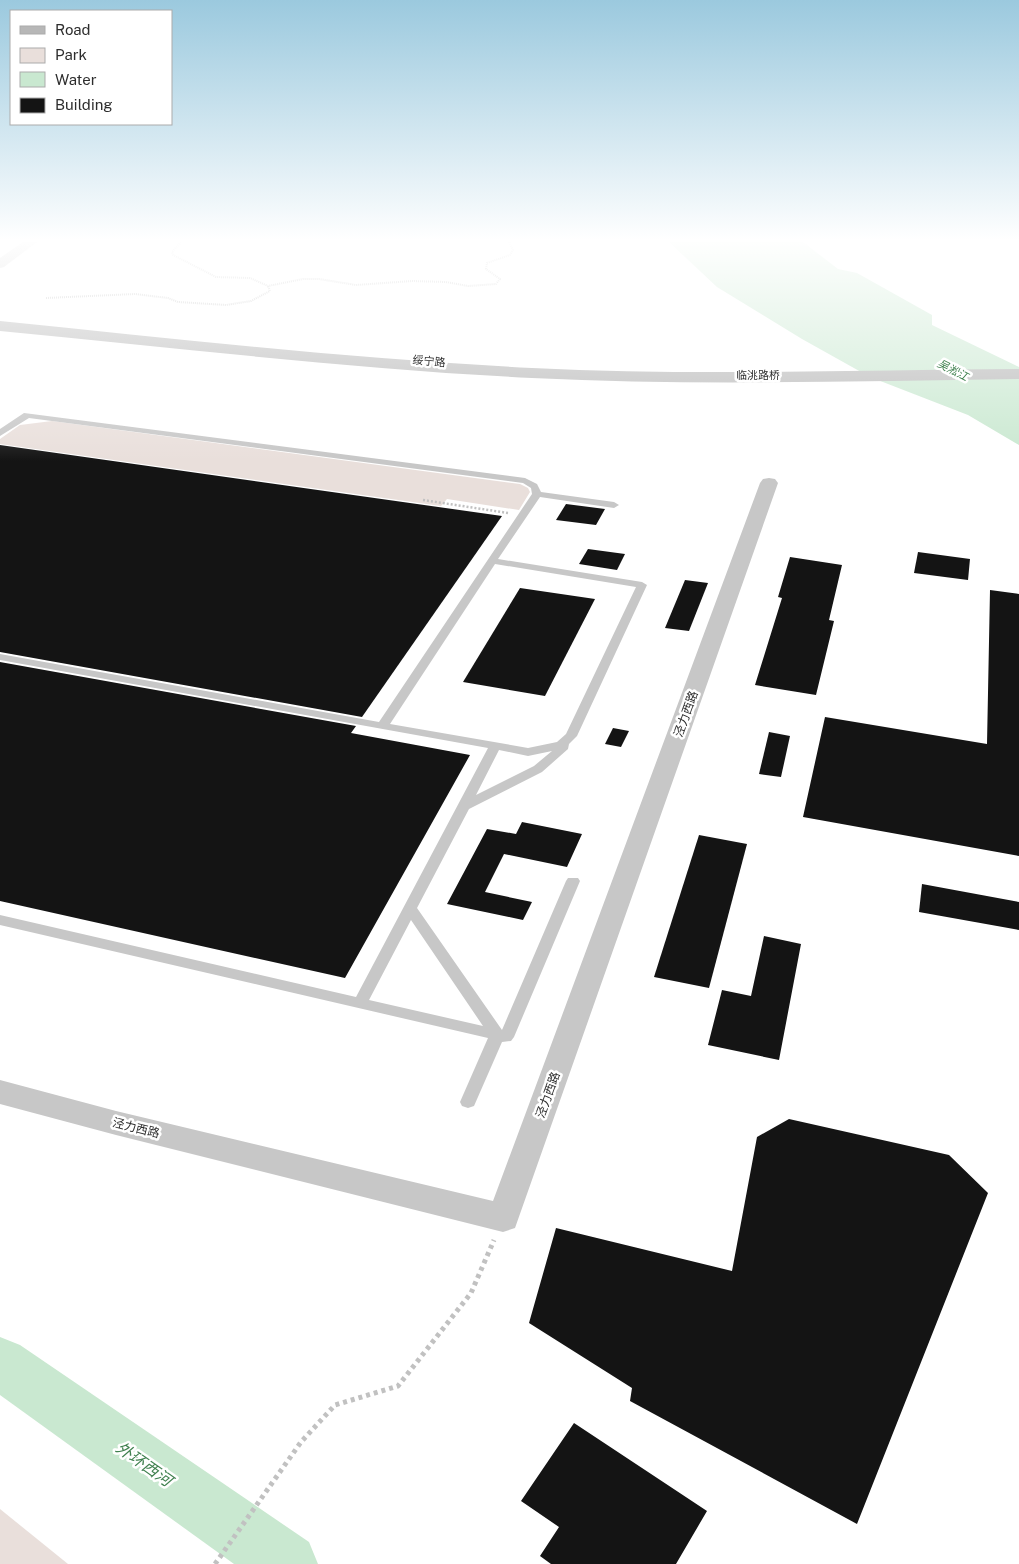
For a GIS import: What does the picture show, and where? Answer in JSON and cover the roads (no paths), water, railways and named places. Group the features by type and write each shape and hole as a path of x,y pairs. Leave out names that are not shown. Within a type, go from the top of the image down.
{"main road":[{"name":"绥宁路","path":"0,322 498,369"},
{"name":"绥宁路","path":"0,326 498,369"},
{"name":"临洮路桥","path":"498,369 641,371 1019,369"},
{"name":"临洮路桥","path":"498,369 641,376 1019,374"}],"street":[{"name":"泾力西路","path":"0,1092 503,1218 769,483"}],"lane":[{"path":"0,432 27,415 525,481 533,484 537,494 382,726"},
{"path":"537,494 614,505"},
{"path":"464,806 538,768 553,756 571,736 642,585 492,562"},
{"path":"0,656 528,752 562,745 571,736"},
{"path":"360,1003 495,747"},
{"path":"0,920 506,1038 573,881"},
{"path":"410,909 497,1035"},
{"path":"468,1102 497,1035"}],"water":[{"name":"吴淞江","path":"763,315 932,315 932,325 1019,367 1019,445 968,415 870,377"}],"waterway":[{"name":"外环西河","path":"0,1363 287,1564"}]}
